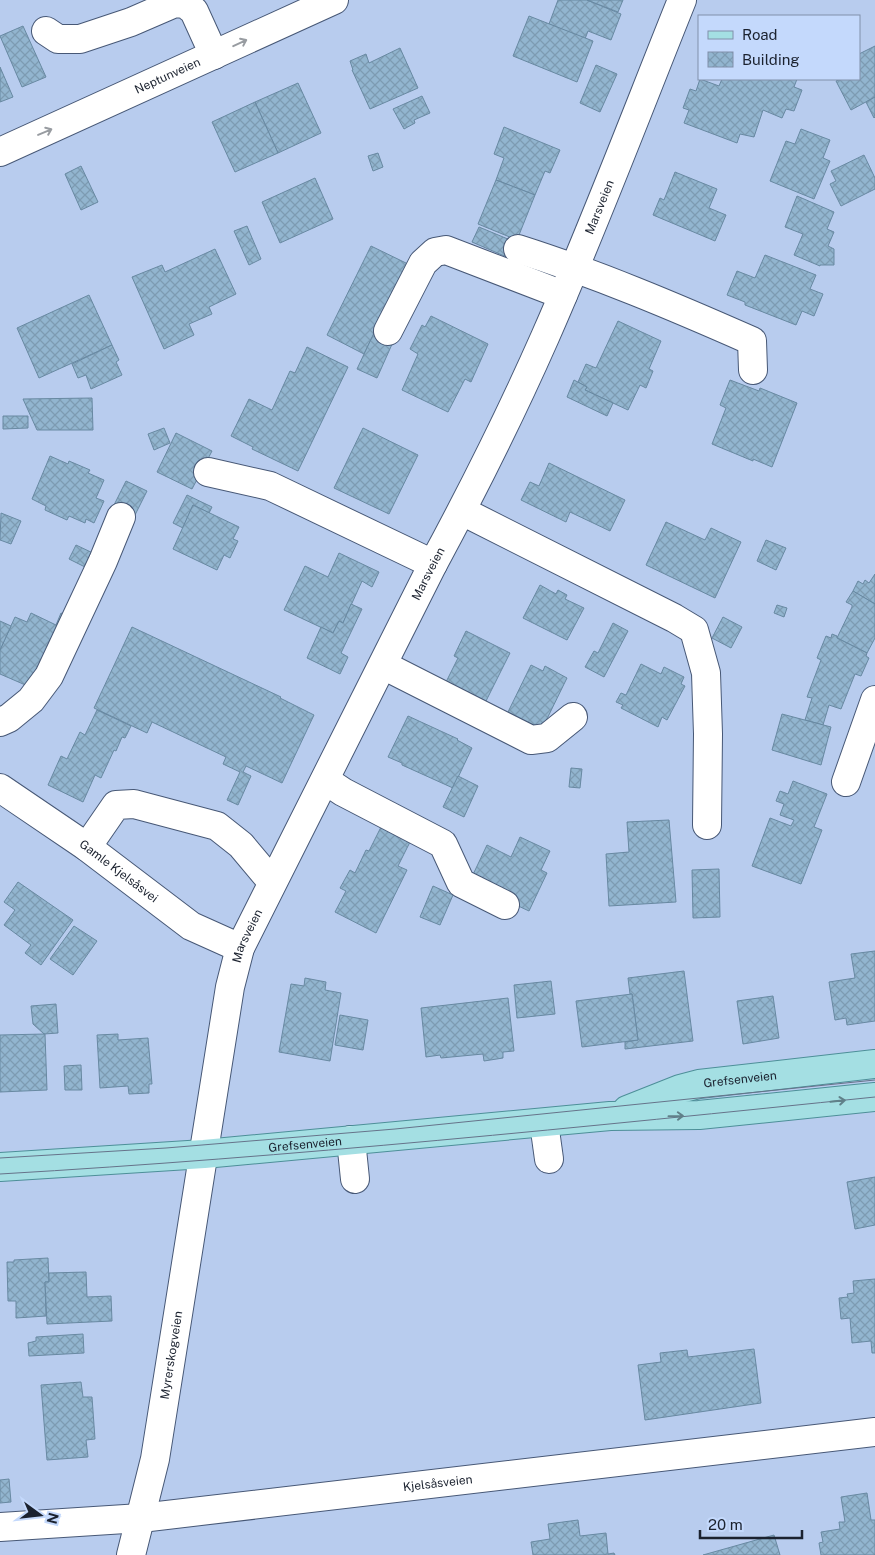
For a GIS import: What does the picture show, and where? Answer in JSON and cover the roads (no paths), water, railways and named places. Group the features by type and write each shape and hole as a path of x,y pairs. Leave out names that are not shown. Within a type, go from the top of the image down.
{"main road":[{"name":"Grefsenveien","path":"610,1116 680,1089 699,1084 875,1064"},
{"name":"Grefsenveien","path":"0,1167 204,1154 610,1116 699,1116 875,1097"}],"street":[{"name":"Neptunveien","path":"0,152 334,0"},
{"name":"Marsveien","path":"204,1154 230,987 240,948 433,564 462,511 524,384 574,269 682,0"},
{"path":"46,31 58,39 80,39 131,22 175,4 185,4 194,11 214,55"},
{"path":"518,249 685,311 752,340 753,370"},
{"path":"388,331 423,263 436,252 446,250 563,295"},
{"path":"208,472 270,486 433,564"},
{"path":"462,511 674,618 694,630 706,673 708,734 707,825"},
{"path":"0,722 9,718 31,700 49,676 103,561 121,516"},
{"path":"383,665 531,740 547,738 573,717"},
{"path":"846,782 875,700"},
{"path":"325,780 343,792 443,844 461,883 505,905"},
{"name":"Gamle Kjelsåsvei","path":"0,788 86,847 191,926 240,948"},
{"path":"86,847 116,805 134,804 217,826 241,844 272,882"},
{"path":"544,1122 549,1159"},
{"path":"351,1140 355,1179"},
{"name":"Myrerskogveien","path":"131,1555 155,1459 204,1154"},
{"name":"Kjelsåsveien","path":"0,1527 141,1518 875,1432"}],"tram line":[{"path":"0,1158 166,1148 395,1129 875,1080"},
{"path":"0,1174 328,1150 875,1097"}]}
